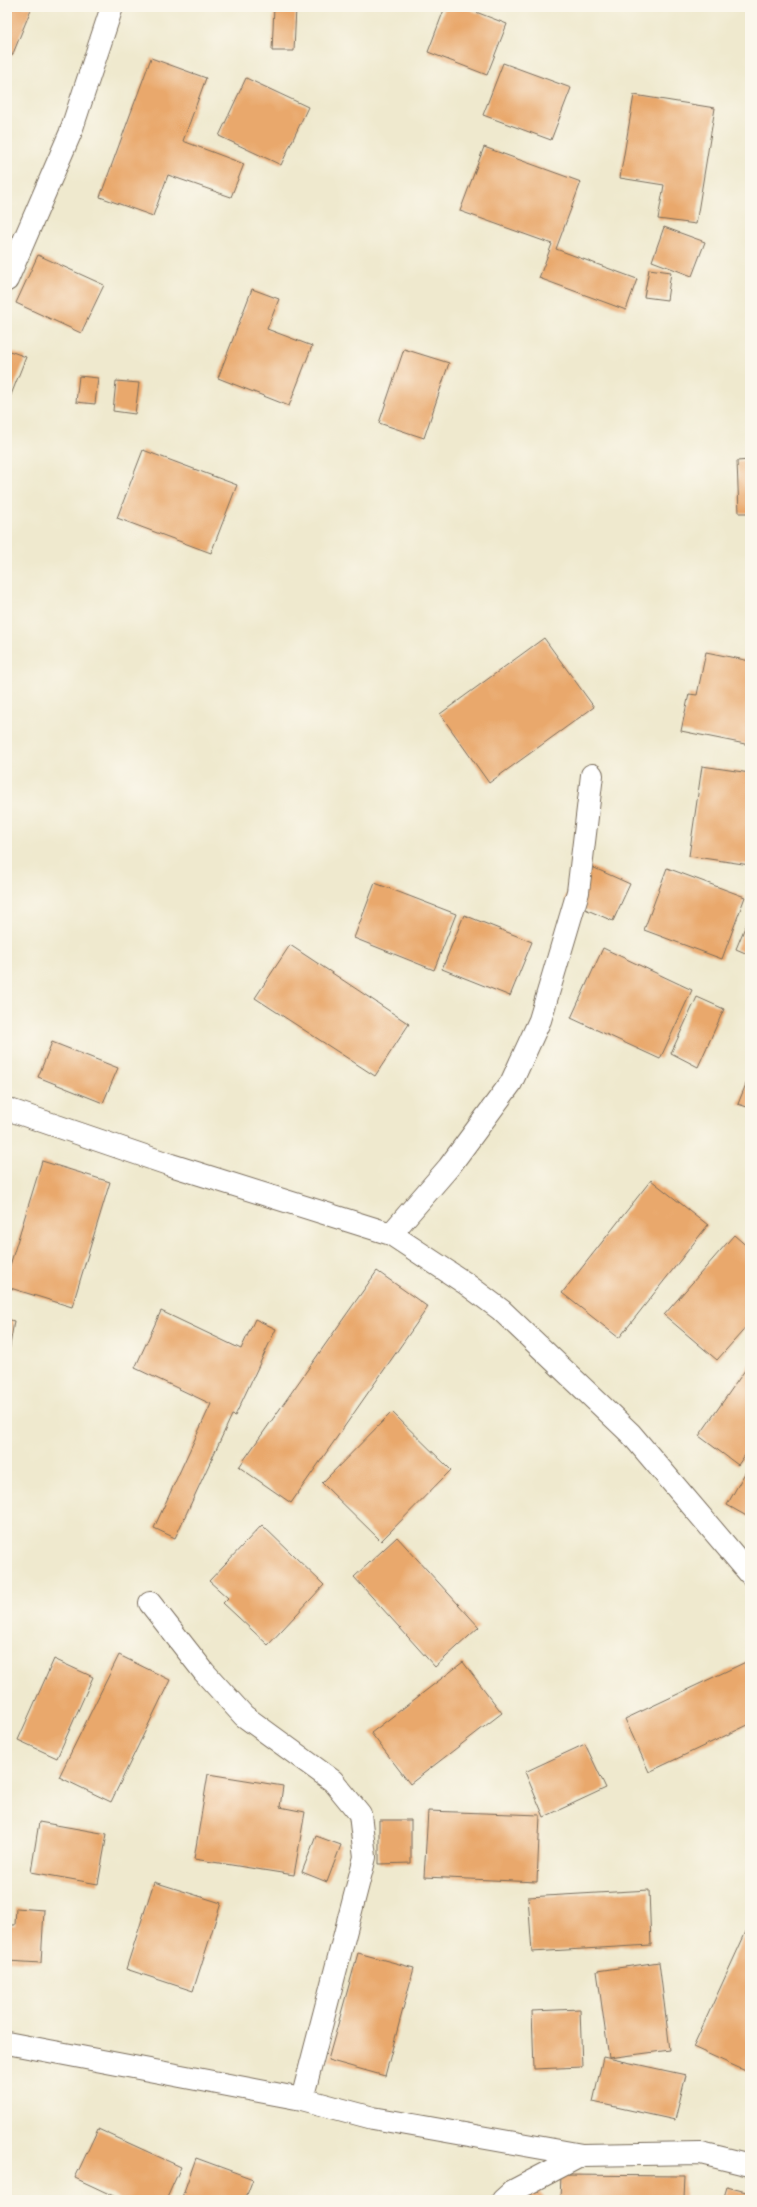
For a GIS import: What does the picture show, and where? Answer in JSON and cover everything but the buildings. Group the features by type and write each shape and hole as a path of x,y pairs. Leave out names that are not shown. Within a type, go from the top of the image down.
{"street":[{"path":"7,280 70,134 112,7"},
{"path":"391,1234 449,1167 511,1083 540,1020 578,892 592,775"},
{"path":"7,1109 171,1165 391,1234 465,1283 501,1310 631,1434 750,1574"},
{"path":"150,1603 204,1672 244,1716 333,1781 360,1814 365,1857 302,2099"},
{"path":"7,2044 302,2099 373,2118 582,2155 701,2153 750,2165"},
{"path":"503,2200 513,2191 582,2155"}]}
